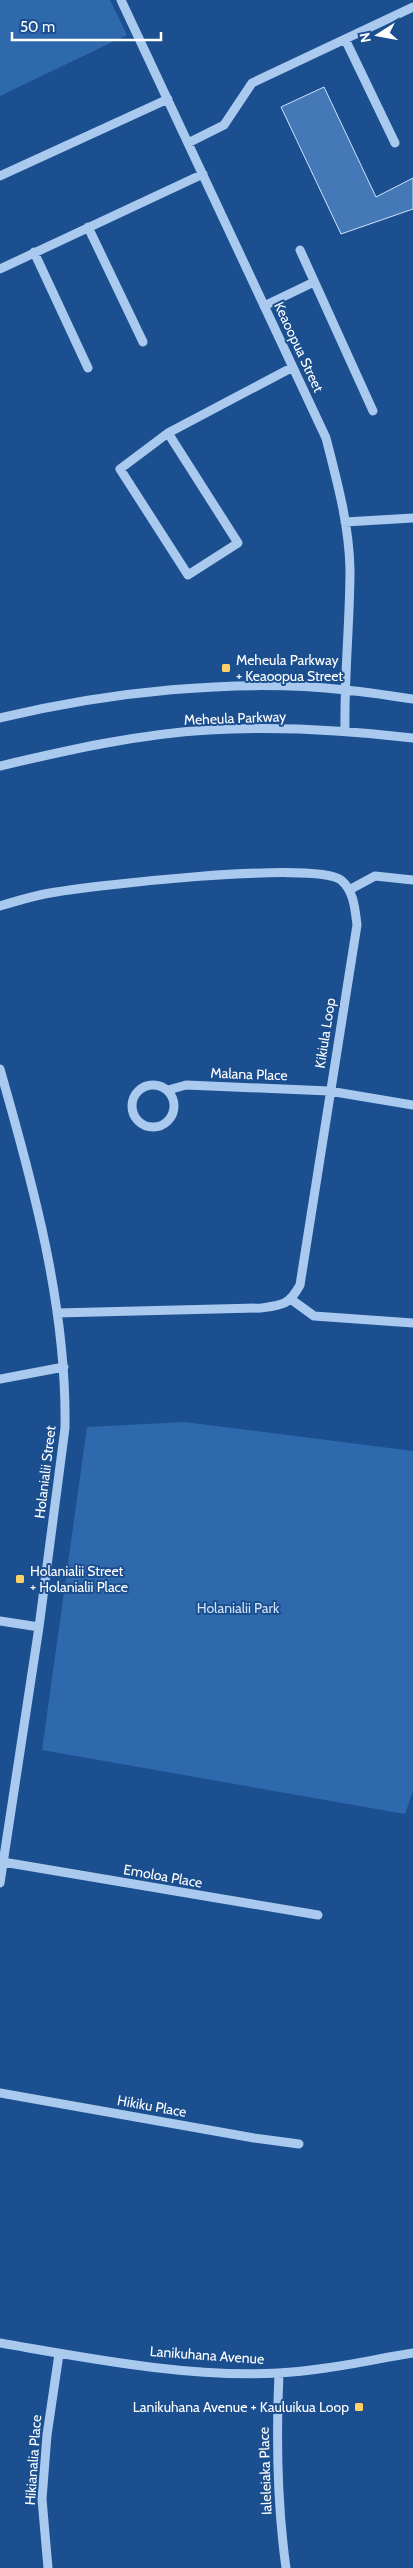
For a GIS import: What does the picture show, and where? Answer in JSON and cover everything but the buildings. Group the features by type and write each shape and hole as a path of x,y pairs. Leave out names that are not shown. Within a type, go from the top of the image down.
{"street":[{"name":"Keaoopua Street","path":"121,0 326,438 343,502 350,568 344,690 345,730"},
{"path":"188,143 224,125 252,84 413,7"},
{"path":"345,39 395,143"},
{"path":"0,176 168,99"},
{"path":"0,269 202,174"},
{"path":"88,227 143,342"},
{"path":"300,250 373,411"},
{"path":"34,252 88,368"},
{"path":"264,306 314,282"},
{"path":"168,433 238,543 188,575 120,470 168,433 293,367"},
{"path":"345,522 413,518"},
{"path":"0,718 120,694 270,687 344,690 413,699"},
{"name":"Meheula Parkway","path":"0,766 90,745 208,730 345,730 413,738"},
{"path":"0,906 40,895 230,874 316,872 340,879 349,890 375,876 413,880"},
{"name":"Kikiula Loop","path":"292,1300 300,1284 329,1091 357,925 355,907 349,890"},
{"name":"Holanialii Street","path":"0,1069 28,1167 58,1313 64,1366 65,1428 39,1627 3,1844 0,1883"},
{"name":"Malana Place","path":"168,1090 174,1101 174,1111 167,1122 157,1127 150,1127 139,1122 132,1112 132,1100 136,1093 148,1084 162,1086 168,1090 186,1085 329,1091 413,1105"},
{"path":"58,1313 261,1308 280,1305 292,1300 314,1316 413,1323"},
{"path":"0,1379 64,1366"},
{"path":"0,1621 39,1627"},
{"name":"Emoloa Place","path":"3,1862 318,1915"},
{"name":"Hikiku Place","path":"0,2093 254,2138 299,2144"},
{"name":"Lanikuhana Avenue","path":"0,2343 59,2354 174,2369 237,2374 279,2374 413,2353"},
{"name":"Hikianalia Place","path":"48,2568 42,2499 47,2435 59,2354"},
{"name":"Ialeleiaka Place","path":"279,2374 276,2424 278,2508 286,2568"}],"green space":[{"path":"0,0 110,0 127,35 0,96"},
{"name":"Holanialii Park","path":"184,1422 413,1451 413,1791 405,1814 42,1750 87,1427"}],"place":[{"name":"Meheula Parkway + Keaoopua Street","path":"226,668"},
{"name":"Holanialii Street + Holanialii Place","path":"20,1579"},
{"name":"Lanikuhana Avenue + Kauluikua Loop","path":"359,2407"}]}
